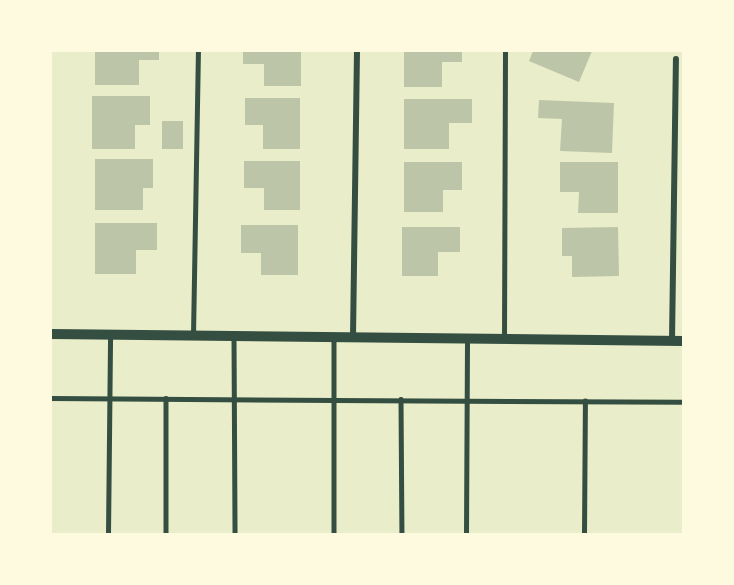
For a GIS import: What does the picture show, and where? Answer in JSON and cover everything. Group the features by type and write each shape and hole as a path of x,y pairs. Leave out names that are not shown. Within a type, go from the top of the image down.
{"street":[{"path":"353,337 357,51"},
{"path":"51,334 677,341 676,58"}],"lane":[{"path":"193,335 198,51"},
{"path":"504,339 505,51"},
{"path":"108,534 110,334"},
{"path":"234,336 235,534"},
{"path":"334,338 334,534"},
{"path":"466,339 466,534"},
{"path":"51,398 334,400 466,398 683,402"},
{"path":"166,398 166,534"},
{"path":"401,399 402,534"},
{"path":"584,534 585,401"}],"building":[{"path":"95,51 159,51 159,60 139,60 139,85 95,85"},
{"path":"243,51 301,51 301,86 264,86 264,64 243,64"},
{"path":"404,51 462,51 462,62 442,62 442,87 404,87"},
{"path":"533,51 592,51 579,82 529,61"},
{"path":"92,96 150,96 150,125 135,125 135,149 92,149"},
{"path":"245,98 300,98 300,149 263,149 263,125 245,125"},
{"path":"404,99 472,99 472,123 449,123 449,149 404,149"},
{"path":"539,100 614,103 612,153 560,151 562,119 538,118"},
{"path":"162,121 183,121 183,149 162,149"},
{"path":"95,159 153,159 153,188 143,188 143,210 95,210"},
{"path":"244,161 300,161 300,210 264,210 264,188 244,188"},
{"path":"404,162 462,162 462,190 443,190 443,212 404,212"},
{"path":"560,162 618,162 618,213 578,213 579,192 560,192"},
{"path":"95,223 157,223 157,250 136,250 136,274 95,274"},
{"path":"241,225 298,225 298,275 261,275 261,253 241,253"},
{"path":"402,227 460,227 460,252 438,252 438,276 402,276"},
{"path":"618,227 619,276 572,277 572,256 562,256 562,228"}]}
